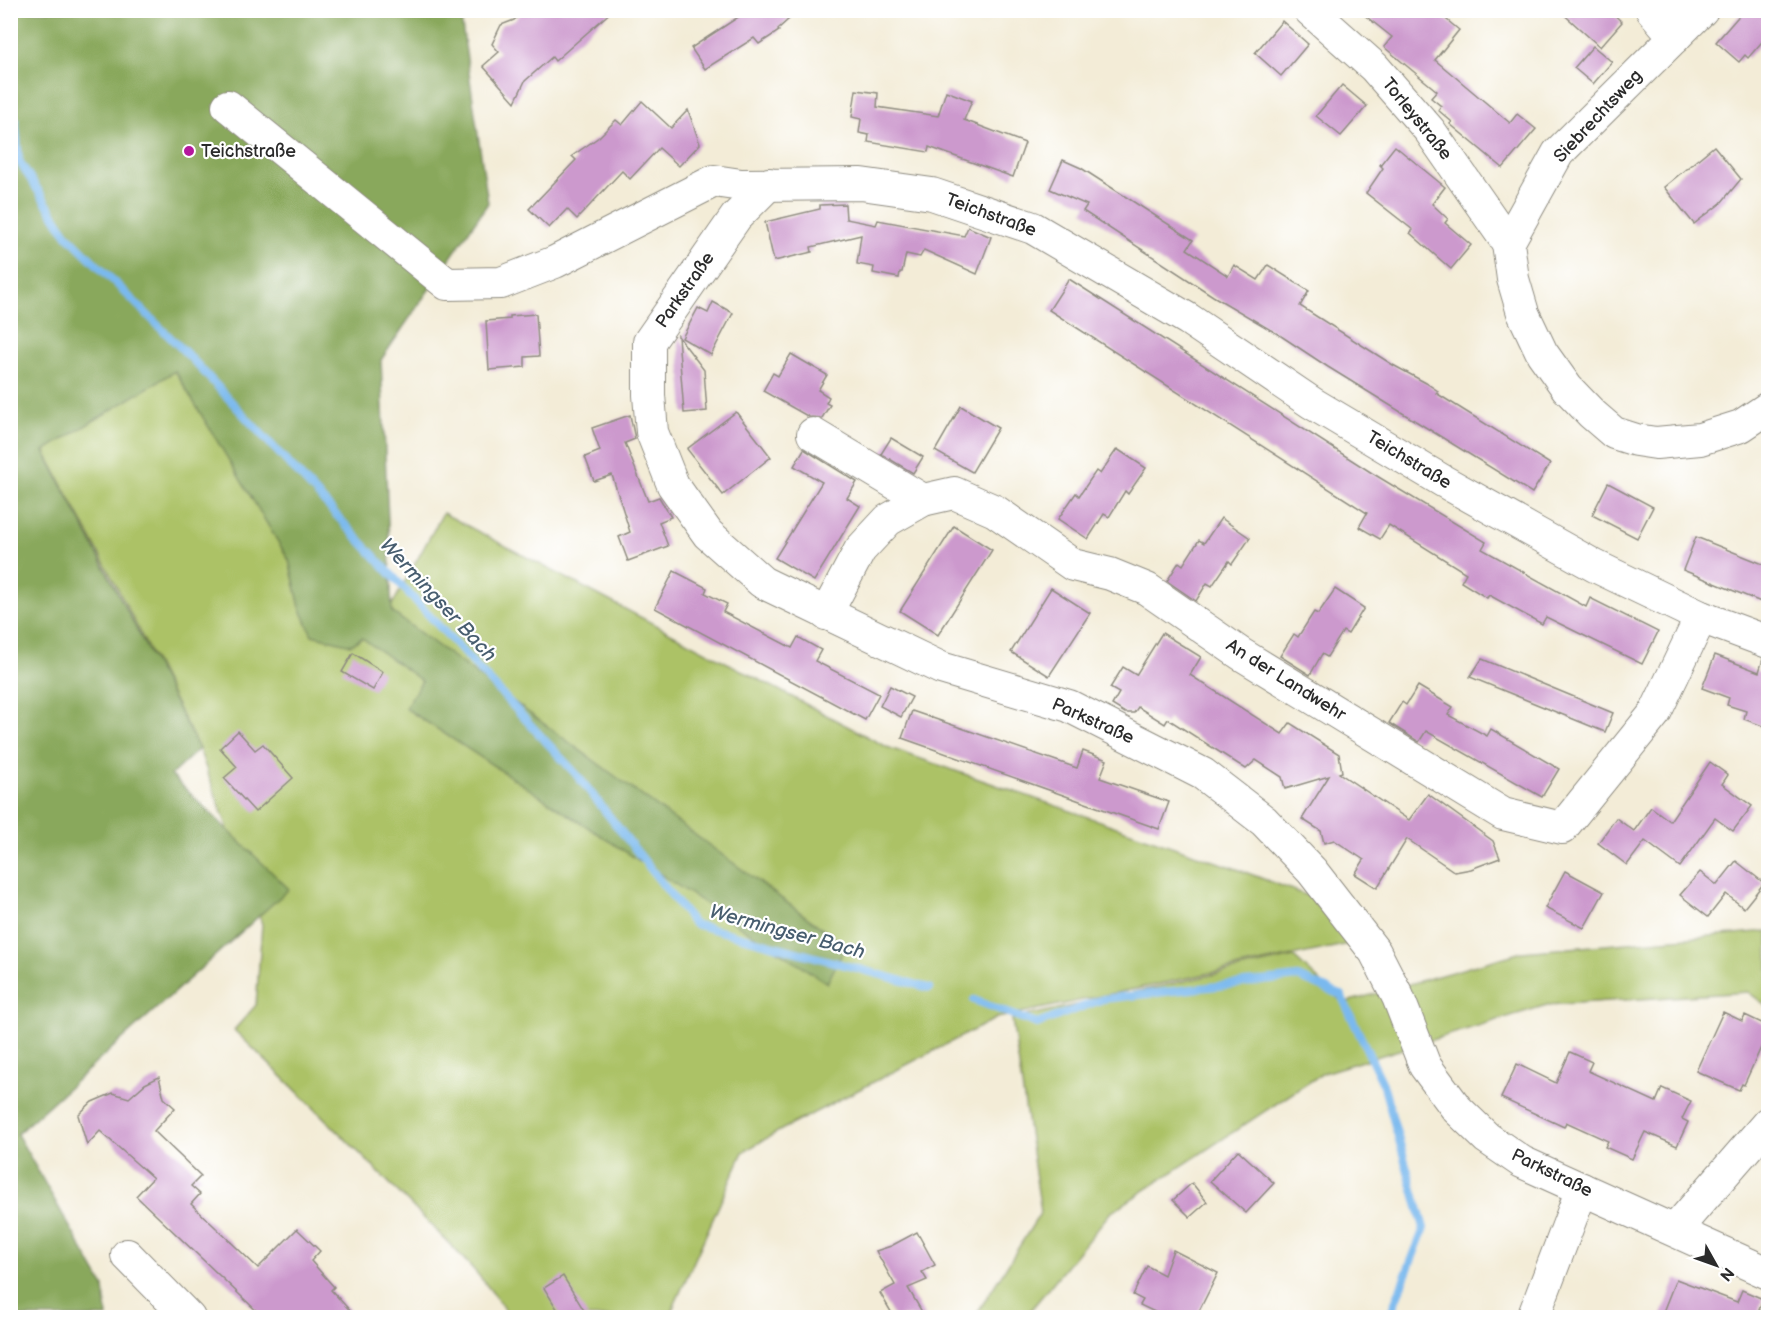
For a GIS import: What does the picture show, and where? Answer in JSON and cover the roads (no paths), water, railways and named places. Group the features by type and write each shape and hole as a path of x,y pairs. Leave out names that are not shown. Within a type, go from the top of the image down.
{"street":[{"name":"Torleystraße","path":"1310,10 1374,67 1430,131 1508,243"},
{"path":"1652,10 1674,37"},
{"name":"Siebrechtsweg","path":"1508,243 1558,153 1702,10"},
{"name":"Teichstraße","path":"228,106 447,284 501,283 555,262 714,181 741,184 861,184 932,194 1033,228 1188,319 1312,402 1443,481 1595,566 1701,617 1768,642"},
{"name":"Parkstraße","path":"769,184 736,218 649,342 652,432 673,484 708,534 762,582 826,614 940,668 1069,706 1203,774 1264,820 1312,871 1364,937 1375,952 1398,997 1425,1066 1457,1109 1487,1138 1522,1162 1768,1273"},
{"path":"1508,243 1522,313 1542,353 1567,388 1614,433 1656,443 1700,439 1741,426 1768,408"},
{"path":"813,434 923,500"},
{"name":"An der Landwehr","path":"826,614 860,550 888,520 923,500 954,493 995,511 1073,565 1110,574 1147,589 1241,654 1503,813 1562,828 1655,713 1701,617"},
{"path":"1675,1230 1768,1123"},
{"path":"1533,1317 1582,1189"},
{"path":"128,1255 189,1317"}],"waterway":[{"name":"Wermingser Bach","path":"10,118 15,119 19,161 67,235 191,358 576,774 694,924 929,988"},
{"name":"Wermingser Bach","path":"974,1000 1037,1024 1103,999 1298,977 1341,995 1383,1084 1424,1228 1389,1318"}],"place":[{"name":"Teichstraße","path":"189,151"}]}
